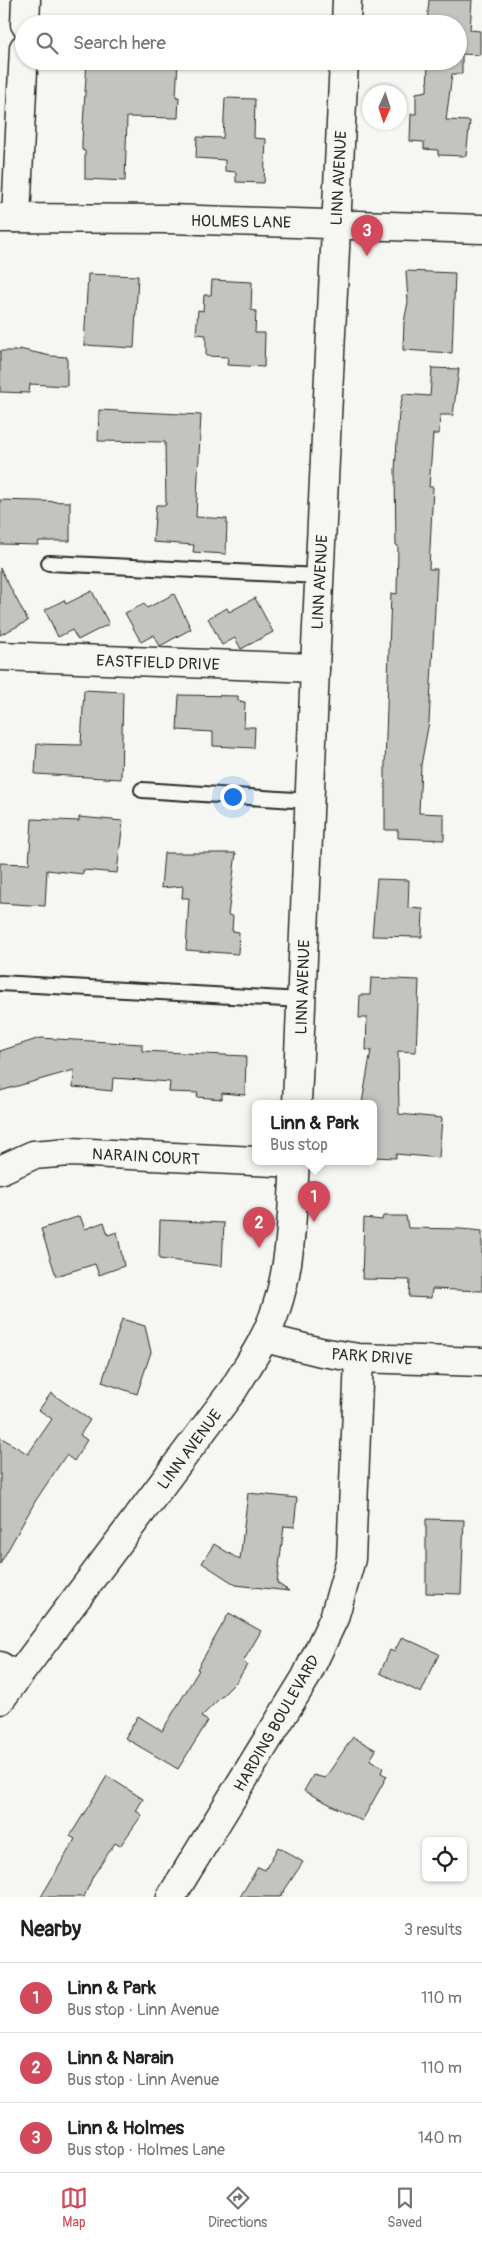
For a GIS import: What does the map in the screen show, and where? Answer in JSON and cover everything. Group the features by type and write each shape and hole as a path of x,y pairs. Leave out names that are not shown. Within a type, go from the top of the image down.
{"street":[{"path":"25,15 26,0"},
{"path":"346,15 347,0"},
{"path":"8,218 22,70"},
{"name":"LINN AVENUE","path":"297,1100 319,576 344,70"},
{"name":"HOLMES LANE","path":"8,218 169,219 482,229"},
{"name":"EASTFIELD DRIVE","path":"0,656 315,668"},
{"name":"NARAIN COURT","path":"0,1170 33,1155 70,1152 252,1160"},
{"name":"LINN AVENUE","path":"0,1700 8,1671 233,1390 264,1338 276,1310 285,1272 289,1248 295,1165"},
{"name":"PARK DRIVE","path":"264,1338 321,1352 359,1358 482,1362"},
{"name":"HARDING BOULEVARD","path":"171,1897 306,1678 334,1618 351,1559 359,1358"}],"lane":[{"path":"49,563 319,576"},
{"path":"142,790 310,801"},
{"path":"0,983 302,1000"}],"building":[{"path":"429,0 472,0 470,30 480,31 480,55 467,54 467,15 428,15"},
{"path":"86,70 178,70 176,97 179,97 178,118 127,117 125,181 85,179 85,151 82,150"},
{"path":"428,70 462,70 462,74 452,74 446,120 470,121 466,156 438,155 438,150 424,149 424,142 410,141 411,114 416,114 416,93 427,91"},
{"path":"225,98 255,99 254,138 266,139 264,183 236,182 236,172 225,171 225,160 196,158 197,137 223,138"},
{"path":"406,271 455,273 452,353 403,350 404,322 408,302"},
{"path":"88,274 138,276 134,348 84,345"},
{"path":"212,280 252,282 251,310 256,311 255,333 265,333 264,367 227,365 228,357 206,356 206,335 196,334 198,310 203,311 204,295 211,295"},
{"path":"19,349 51,356 67,357 67,386 30,384 29,393 0,392 0,351 19,351"},
{"path":"432,368 459,369 453,415 440,415 439,434 433,434 429,487 433,487 429,569 437,569 429,722 421,765 419,813 444,814 444,840 398,838 398,830 385,830 385,765 391,593 397,594 398,546 396,545 395,470 399,412 403,394 430,396"},
{"path":"99,410 201,415 196,517 227,519 226,554 193,552 194,545 153,542 156,505 166,505 165,442 98,441"},
{"path":"0,500 70,502 70,541 39,541 38,545 0,544"},
{"path":"0,568 28,621 0,635"},
{"path":"92,591 109,624 78,640 72,630 58,637 45,610 64,600 66,604"},
{"path":"174,594 191,629 160,646 154,635 141,642 125,613 144,604 147,608"},
{"path":"255,598 273,632 241,649 235,638 222,645 208,618 227,608 229,612"},
{"path":"84,690 123,692 121,779 35,774 37,744 81,745"},
{"path":"179,695 238,696 238,701 245,702 244,727 255,727 254,748 213,746 213,732 177,730"},
{"path":"79,817 123,821 117,873 83,870 83,874 47,870 45,906 0,903 0,863 29,864 32,819 79,821"},
{"path":"164,853 236,853 228,915 233,916 232,931 239,932 238,954 186,950 189,898 182,898 183,886 161,888"},
{"path":"377,879 409,880 408,908 423,909 422,937 372,936"},
{"path":"371,978 419,980 416,1052 398,1051 399,1114 442,1118 439,1158 396,1154 396,1158 377,1157 377,1100 363,1100 371,1050 366,1050 367,1018 359,1018 360,995 370,995"},
{"path":"40,1038 142,1044 142,1051 246,1056 245,1095 222,1093 222,1099 197,1097 198,1093 169,1092 170,1082 113,1078 112,1091 73,1087 74,1070 0,1091 0,1051"},
{"path":"80,1216 85,1229 104,1222 108,1235 117,1232 124,1266 99,1275 95,1264 56,1276 41,1229"},
{"path":"383,1216 406,1216 408,1228 482,1231 482,1291 432,1289 431,1298 409,1297 410,1280 362,1279 364,1218 382,1220"},
{"path":"160,1220 224,1223 222,1266 159,1259"},
{"path":"122,1319 145,1326 151,1352 137,1394 102,1382"},
{"path":"51,1393 90,1420 80,1435 87,1440 74,1461 66,1455 36,1500 0,1564 0,1437 28,1454 52,1419 39,1410"},
{"path":"248,1493 297,1498 294,1527 284,1526 277,1583 289,1591 236,1585 202,1563 214,1544 240,1560"},
{"path":"426,1519 464,1520 461,1594 426,1593"},
{"path":"229,1613 261,1631 243,1662 247,1665 237,1681 201,1717 208,1721 178,1769 125,1738 138,1716 162,1731 199,1670 197,1669"},
{"path":"402,1637 439,1654 421,1693 380,1673 390,1650 394,1652"},
{"path":"353,1737 376,1750 370,1760 383,1767 381,1773 387,1776 362,1821 304,1791 313,1775 325,1778"},
{"path":"107,1776 143,1799 136,1811 142,1815 120,1846 115,1843 93,1876 84,1897 41,1897 75,1839 70,1836"},
{"path":"278,1847 303,1862 280,1897 240,1897 258,1867 265,1870"}],"place":[{"name":"Linn & Holmes","path":"367,256"},
{"name":"Linn & Park","path":"314,1222"},
{"name":"Linn & Narain","path":"259,1248"}]}
